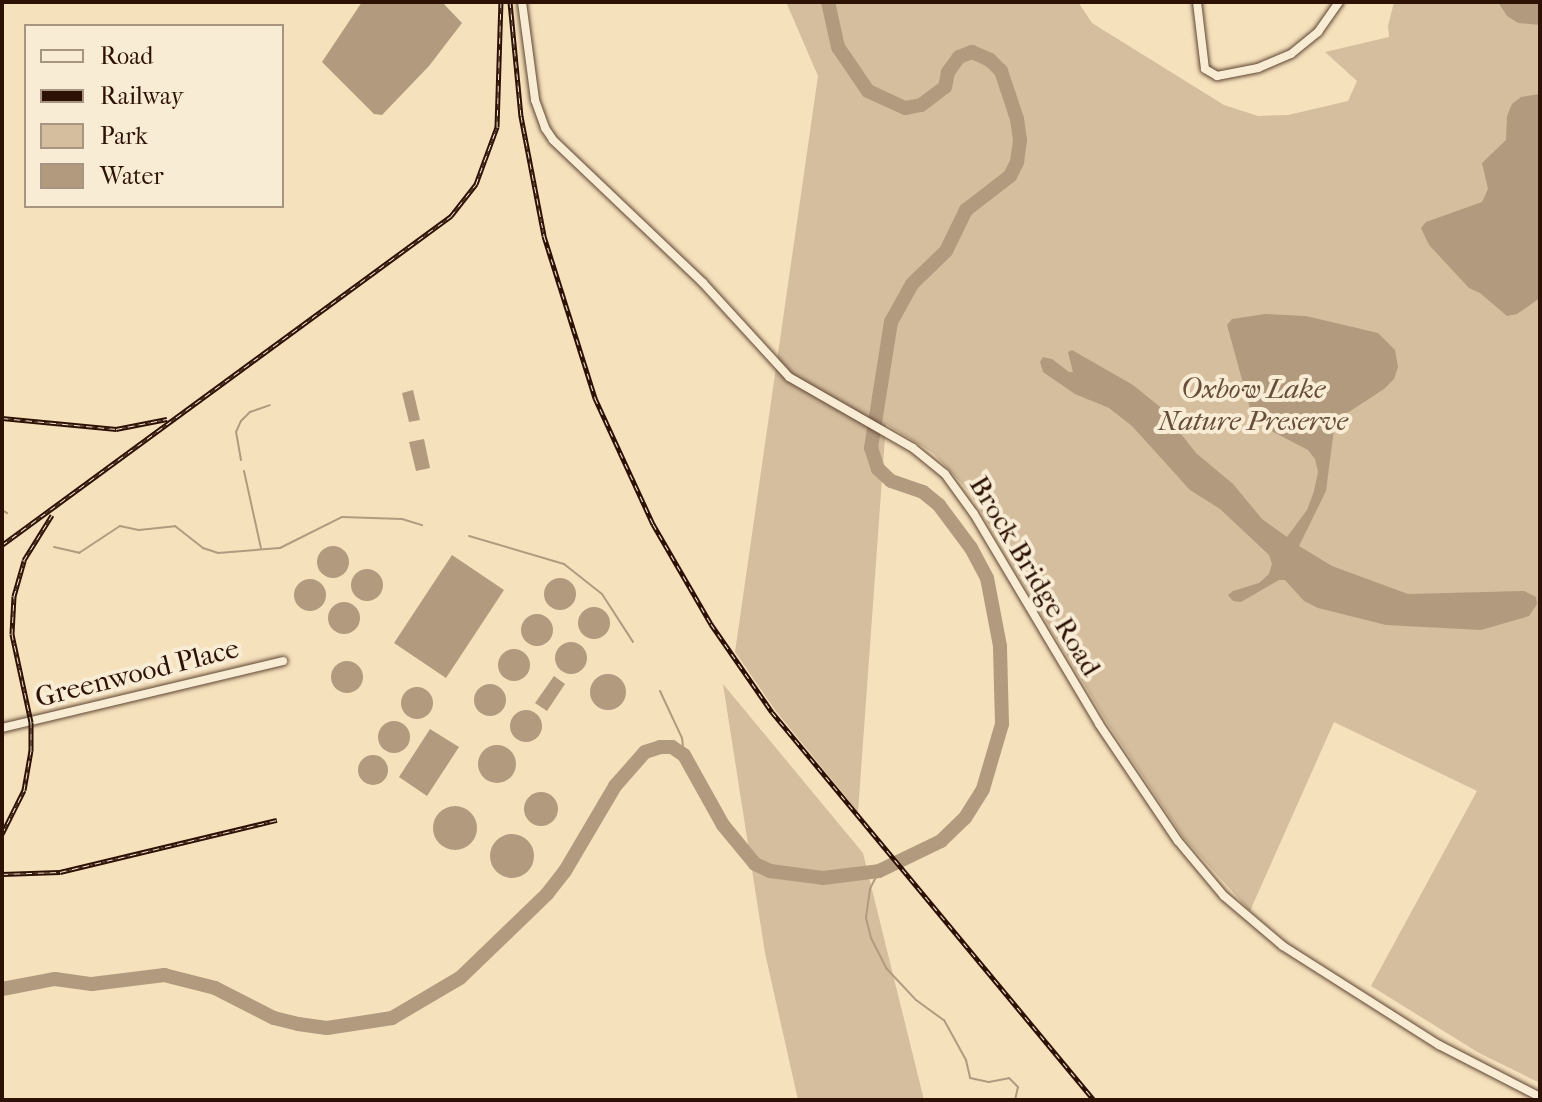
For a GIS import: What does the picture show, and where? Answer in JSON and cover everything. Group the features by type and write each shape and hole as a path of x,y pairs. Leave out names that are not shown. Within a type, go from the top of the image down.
{"street":[{"name":"Brock Bridge Road","path":"522,2 535,100 553,140 703,283 785,373 928,459 958,490 1074,684 1178,841 1244,916 1286,948 1439,1045 1540,1097"},
{"path":"1197,2 1203,63 1209,74 1248,71 1291,54 1318,32 1339,2"},
{"name":"Greenwood Place","path":"2,728 283,661"}],"green space":[{"name":"Oxbow Lake Nature Preserve","path":"786,2 1078,2 1092,23 1224,105 1258,116 1288,115 1348,101 1357,81 1325,52 1389,37 1388,26 1394,2 1540,2 1540,1083 1479,1053 1371,986 1477,791 1334,722 1250,911 1184,838 1106,721 969,491 933,453 886,424 858,812 775,710 735,652 818,76"},
{"path":"723,684 863,853 924,1100 798,1100 765,953"}],"water":[{"path":"362,2 442,2 462,23 429,66 382,115 374,114 322,62"},
{"path":"1498,2 1540,2 1540,25 1518,23 1507,16"},
{"path":"1540,94 1540,298 1517,314 1507,316 1480,293 1469,288 1429,245 1421,228 1426,222 1482,202 1488,189 1482,163 1506,140 1507,116 1512,104 1521,97"},
{"path":"1265,314 1306,316 1378,333 1395,350 1398,367 1394,379 1384,389 1335,421 1326,491 1299,546 1332,566 1408,594 1524,591 1536,597 1537,604 1529,616 1481,630 1386,625 1318,608 1304,601 1285,580 1279,580 1241,602 1233,601 1228,595 1233,591 1259,583 1269,574 1272,564 1269,555 1220,509 1190,490 1132,426 1109,408 1075,394 1043,372 1040,362 1043,357 1052,359 1073,372 1068,352 1072,350 1133,385 1159,406 1196,453 1233,484 1262,519 1287,537 1307,510 1314,491 1318,472 1315,459 1308,450 1262,426 1251,412 1227,325 1232,319"},
{"path":"413,390 420,420 409,422 402,393"},
{"path":"424,439 430,468 416,471 409,442"},
{"path":"333,546 344,551 349,562 344,573 333,578 322,573 317,562 322,551"},
{"path":"452,555 504,590 446,678 394,643"},
{"path":"367,569 378,574 383,585 378,596 367,601 356,596 351,585 356,574"},
{"path":"560,578 571,583 576,594 571,605 560,610 549,605 544,594 549,583"},
{"path":"310,579 321,584 326,595 321,606 310,611 299,606 294,595 299,584"},
{"path":"344,602 355,607 360,618 355,629 344,634 333,629 328,618 333,607"},
{"path":"594,607 605,612 610,623 605,634 594,639 583,634 578,623 583,612"},
{"path":"537,614 548,619 553,630 548,641 537,646 526,641 521,630 526,619"},
{"path":"571,642 582,647 587,658 582,669 571,674 560,669 555,658 560,647"},
{"path":"514,649 525,654 530,665 525,676 514,681 503,676 498,665 503,654"},
{"path":"347,661 358,666 363,677 358,688 347,693 336,688 331,677 336,666"},
{"path":"608,674 621,679 626,692 621,705 608,710 595,705 590,692 595,679"},
{"path":"554,676 565,684 547,711 535,703"},
{"path":"490,684 501,689 506,700 501,711 490,716 479,711 474,700 479,689"},
{"path":"417,687 428,692 433,703 428,714 417,719 406,714 401,703 406,692"},
{"path":"526,710 537,715 542,726 537,737 526,742 515,737 510,726 515,715"},
{"path":"394,721 405,726 410,737 405,748 394,753 383,748 378,737 383,726"},
{"path":"430,729 459,747 427,796 399,777"},
{"path":"497,745 510,751 516,764 510,777 497,783 484,777 478,764 484,751"},
{"path":"373,755 384,759 388,770 384,781 373,785 362,781 358,770 362,759"},
{"path":"541,792 553,797 558,809 553,821 541,826 529,821 524,809 529,797"},
{"path":"455,806 471,812 477,828 471,844 455,850 439,844 433,828 439,812"},
{"path":"512,834 528,840 534,856 528,872 512,878 496,872 490,856 496,840"}],"waterway":[{"path":"2,989 55,979 92,984 164,975 215,988 274,1018 298,1024 327,1028 392,1018 460,978 547,894 565,871 615,786 645,752 660,747 672,747 684,755 723,825 755,864 770,871 823,878 879,871 941,841 965,818 983,789 1002,724 1000,646 987,578 971,548 939,505 923,492 891,481 878,469 871,448 891,322 912,284 946,251 966,210 1010,176 1017,162 1020,140 1017,119 1001,71 990,60 972,52 959,57 948,72 945,87 921,105 905,108 868,91 838,47 828,2"},
{"path":"241,460 236,432 241,421 250,412 270,405"},
{"path":"244,471 261,548"},
{"path":"2,510 7,513"},
{"path":"54,547 79,553 120,526 139,530 175,526 203,548 218,553 280,548 342,517 402,519 422,525"},
{"path":"469,536 564,564 602,594 633,642"},
{"path":"660,691 682,738 684,755"},
{"path":"879,871 870,889 866,918 871,938 886,968 916,1000 944,1020 966,1060 970,1078 989,1082 1009,1078 1018,1087 1015,1100"}],"railway":[{"path":"2,545 451,216 476,184 497,127 501,2"},
{"path":"510,2 521,116 544,236 595,398 653,524 711,624 772,712 1094,1100"},
{"path":"2,418 116,429 167,419"},
{"path":"2,834 24,790 31,751 31,722 12,634 14,596 24,560 52,515"},
{"path":"2,874 60,872 277,820"}]}
